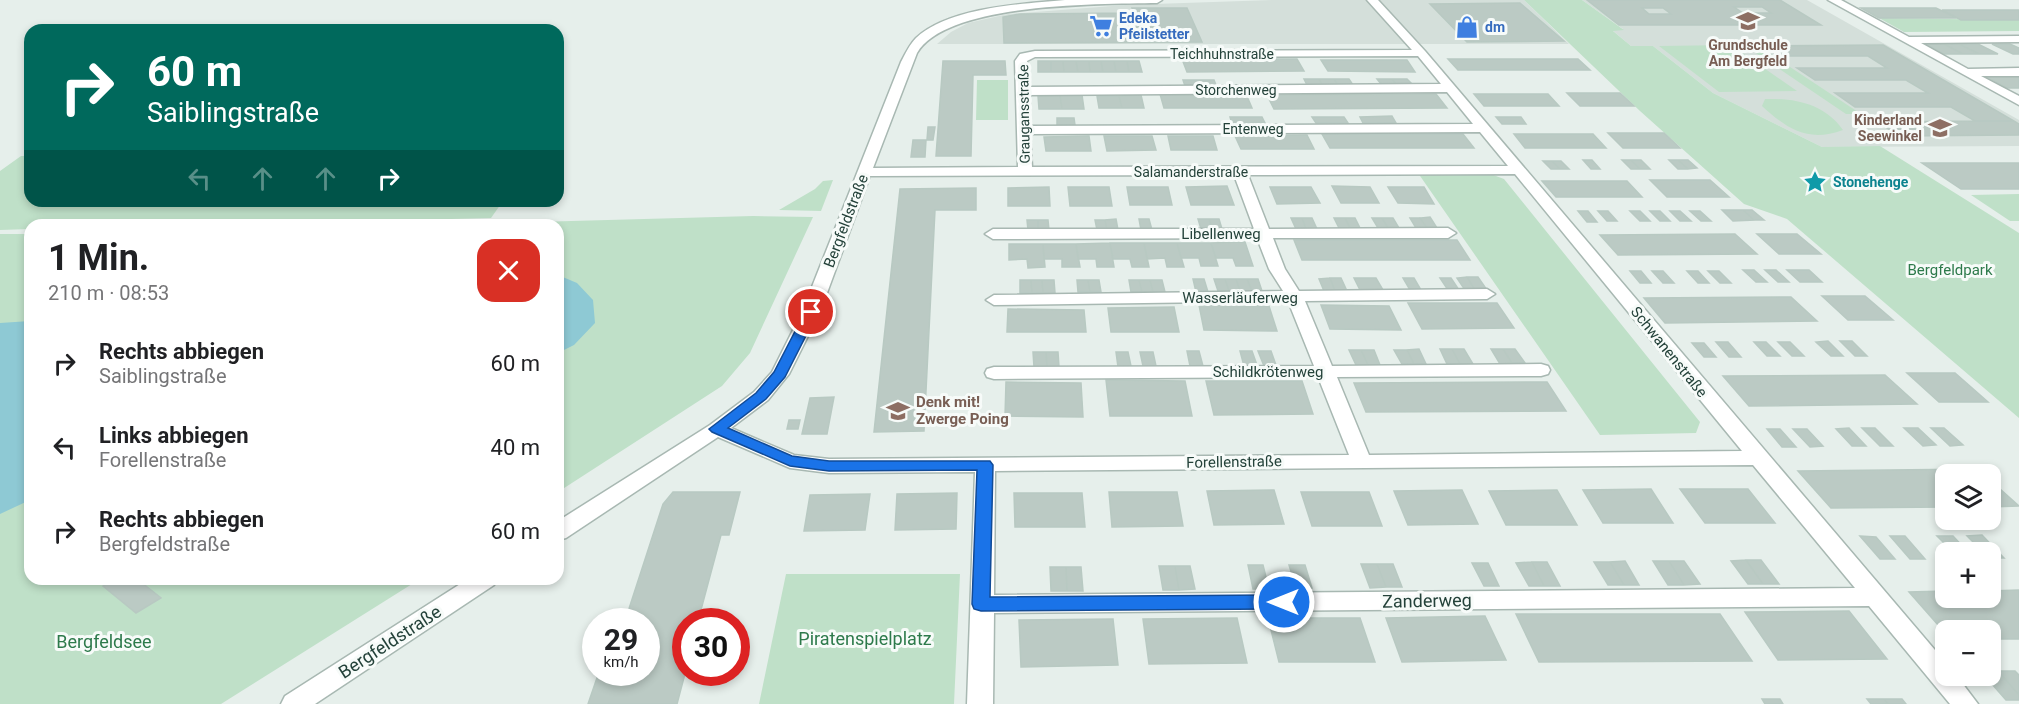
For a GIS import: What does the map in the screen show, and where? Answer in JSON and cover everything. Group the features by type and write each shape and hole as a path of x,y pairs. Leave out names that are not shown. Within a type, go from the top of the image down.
{"street":[{"name":"Bergfeldstraße","path":"564,528 717,429 761,396 788,363 811,312 915,46 943,25 967,15 1009,7 1157,0"},
{"name":"Schwanenstraße","path":"1372,0 1420,53 1965,704"},
{"path":"1833,0 2019,101"},
{"path":"1906,40 2019,39"},
{"name":"Teichhuhnstraße","path":"1024,56 1035,54 1420,53"},
{"name":"Graugansstraße","path":"1024,56 1021,61 1025,172"},
{"path":"1967,72 2019,72"},
{"name":"Storchenweg","path":"1023,91 1449,88"},
{"name":"Entenweg","path":"1024,130 1482,128"},
{"name":"Salamanderstraße","path":"865,172 1517,170"},
{"path":"1240,172 1277,269 1295,298 1362,461"},
{"name":"Libellenweg","path":"993,234 1448,233"},
{"name":"Wasserläuferweg","path":"994,300 1487,294"},
{"name":"Schildkrötenweg","path":"994,373 1541,370"},
{"name":"Forellenstraße","path":"717,429 790,461 829,466 1757,458"},
{"path":"980,704 985,465"},
{"name":"Bergfeldstraße","path":"294,704 477,585"},
{"name":"Zanderweg","path":"981,604 1874,597"}],"shaded area":[{"path":"1272,0 1524,0 1569,44 937,44 951,32 968,23 1008,14 1125,5"},
{"path":"1582,0 1807,0 2019,120 2019,146 1822,147 1713,93 1653,46 1631,46 1612,30 1623,29"}],"green space":[{"name":"Bergfeldpark","path":"1524,0 1582,0 1624,30 1613,31 1631,46 1653,46 1713,93 1822,147 1880,146 2019,233 2019,418 1787,219 1744,204 1640,111"},
{"path":"1879,18 2019,20 2019,31 1904,32"},
{"path":"1731,45 1797,91 1719,92 1659,46"},
{"path":"1744,45 1757,45 1861,114 1846,114"},
{"path":"977,80 1008,80 1008,120 976,120"},
{"path":"1765,99 1808,104 1827,114 1843,130 1819,135 1799,132 1780,121 1762,106"},
{"path":"24,156 24,207 499,207 491,218 24,219 24,229 0,230 0,171"},
{"path":"1418,173 1488,173 1504,179 1700,422 1696,433 1600,435"},
{"path":"833,180 821,211 779,210 815,189 823,181"},
{"path":"2019,194 2019,221 2010,221 1971,195"},
{"path":"753,216 813,217 750,353 722,386 564,488 564,221"},
{"name":"Bergfeldsee","path":"0,234 24,234 24,585 410,585 221,704 0,704"},
{"name":"Piratenspielplatz","path":"786,574 960,574 954,704 759,704"}],"water":[{"path":"564,278 577,283 593,300 595,323 574,345 564,350"},
{"path":"24,321 24,503 0,514 0,323"}],"building":[{"path":"1587,0 1780,0 1821,25 1619,25","holes":["1734,7 1762,7 1771,13 1743,13","1642,8 1663,8 1671,14 1649,14"]},
{"path":"1520,3 1564,41 1467,42 1430,4"},
{"path":"1132,8 1187,8 1202,42 1004,43 1003,17 1020,14 1134,13"},
{"path":"1861,8 1936,8 1957,18 1879,18"},
{"path":"1942,10 2019,10 2019,20 1961,20"},
{"path":"1925,44 1944,44 1963,54 1944,54"},
{"path":"1944,44 1959,44 1979,54 1963,54"},
{"path":"1959,44 1978,44 1998,54 1979,54"},
{"path":"1992,44 2010,44 2019,48 2019,54 2013,54"},
{"path":"1883,45 2014,121 1975,121 1951,107 1855,107 1835,93 1928,93 1906,80 1815,80 1797,68 1887,68 1868,56 1779,56 1763,46"},
{"path":"1182,59 1297,59 1304,71 1187,72"},
{"path":"1448,59 1578,59 1590,70 1458,70"},
{"path":"1321,60 1407,60 1415,72 1328,71"},
{"path":"943,61 1005,61 1006,75 973,75 971,156 936,156"},
{"path":"1038,61 1051,61 1051,72 1038,72"},
{"path":"1051,61 1063,61 1064,72 1051,72"},
{"path":"1063,61 1076,61 1078,72 1064,72"},
{"path":"1076,61 1089,61 1090,72 1078,72"},
{"path":"1089,61 1101,61 1103,72 1090,72"},
{"path":"1101,61 1114,61 1116,72 1103,72"},
{"path":"1114,61 1127,61 1129,72 1116,72"},
{"path":"1127,61 1139,61 1142,72 1129,72"},
{"path":"1983,75 2019,75 2019,88 2007,88"},
{"path":"1304,79 1319,79 1322,85 1307,85"},
{"path":"1319,79 1334,79 1338,85 1322,85"},
{"path":"1334,79 1349,79 1353,85 1338,85"},
{"path":"1377,79 1392,79 1396,84 1381,84"},
{"path":"1392,79 1407,79 1412,84 1396,84"},
{"path":"1183,80 1199,80 1201,86 1185,86"},
{"path":"1199,80 1214,80 1216,85 1201,86"},
{"path":"1567,93 1620,93 1634,106 1580,106"},
{"path":"1160,94 1246,94 1252,108 1164,108"},
{"path":"1436,94 1447,108 1274,109 1267,95"},
{"path":"1474,94 1548,94 1559,106 1484,106"},
{"path":"1060,95 1062,109 1039,109 1038,96"},
{"path":"1060,95 1082,95 1084,109 1062,109"},
{"path":"1141,95 1144,108 1122,108 1119,96"},
{"path":"1097,96 1119,96 1122,108 1099,108"},
{"path":"1392,116 1396,123 1363,123 1360,117"},
{"path":"1230,117 1262,117 1265,123 1232,124"},
{"path":"1312,117 1344,117 1348,123 1316,123"},
{"path":"1496,117 1521,117 1526,124 1502,124"},
{"path":"1057,118 1074,118 1075,125 1057,125"},
{"path":"2014,121 2019,124 2019,135 1899,136 1878,122"},
{"path":"928,127 935,127 933,140 927,140"},
{"path":"1608,133 1664,133 1680,148 1623,148"},
{"path":"1322,134 1463,134 1474,148 1330,148"},
{"path":"1514,134 1593,134 1606,148 1525,148"},
{"path":"1307,135 1314,149 1241,149 1235,136"},
{"path":"1089,136 1091,151 1046,151 1044,137"},
{"path":"1104,136 1152,136 1156,150 1107,151"},
{"path":"1168,136 1213,136 1217,150 1171,150"},
{"path":"913,140 926,140 925,157 911,157"},
{"path":"1583,160 1592,160 1600,169 1591,169"},
{"path":"1622,160 1631,160 1640,169 1631,169"},
{"path":"1631,160 1641,160 1650,169 1640,169"},
{"path":"1669,160 1678,160 1688,169 1678,169"},
{"path":"1678,160 1688,160 1697,168 1688,169"},
{"path":"1543,161 1552,161 1560,169 1551,169"},
{"path":"1552,161 1561,161 1569,169 1560,169"},
{"path":"1922,163 2019,163 2019,189 1961,189"},
{"path":"1650,180 1710,180 1729,197 1667,197"},
{"path":"1542,181 1627,181 1642,197 1556,197"},
{"path":"1227,186 1234,205 1191,205 1186,187"},
{"path":"1332,186 1370,187 1379,203 1341,203"},
{"path":"1049,187 1050,206 1008,206 1008,188"},
{"path":"1068,187 1109,187 1112,206 1070,206"},
{"path":"1127,187 1168,187 1172,205 1130,205"},
{"path":"1270,187 1311,187 1320,203 1277,204"},
{"path":"1388,187 1424,187 1434,204 1398,203"},
{"path":"976,188 976,210 935,210 924,431 874,432 900,189"},
{"path":"1722,210 1743,210 1754,220 1733,221"},
{"path":"1743,210 1752,210 1764,220 1754,220"},
{"path":"1578,211 1588,211 1597,222 1587,222"},
{"path":"1598,211 1608,211 1617,221 1607,221"},
{"path":"1630,211 1640,211 1650,221 1640,221"},
{"path":"1650,211 1660,211 1670,221 1660,221"},
{"path":"1670,211 1680,211 1691,221 1680,221"},
{"path":"1690,211 1700,211 1711,221 1701,221"},
{"path":"1430,217 1437,228 1427,228 1420,218"},
{"path":"1291,218 1302,218 1306,229 1296,229"},
{"path":"1302,218 1312,218 1317,229 1306,229"},
{"path":"1334,218 1345,218 1350,228 1339,228"},
{"path":"1345,218 1355,218 1360,228 1350,228"},
{"path":"1372,218 1382,218 1388,228 1378,228"},
{"path":"1382,218 1393,218 1399,228 1388,228"},
{"path":"1410,218 1420,218 1427,228 1416,228"},
{"path":"1116,219 1118,230 1107,230 1105,220"},
{"path":"1139,219 1149,219 1152,230 1141,230"},
{"path":"1198,219 1209,219 1212,229 1201,229"},
{"path":"1209,219 1219,219 1222,229 1212,229"},
{"path":"1027,220 1038,220 1038,230 1028,230"},
{"path":"1038,220 1048,220 1049,230 1038,230"},
{"path":"1095,220 1105,220 1107,230 1097,230"},
{"path":"1735,234 1757,254 1618,255 1600,235"},
{"path":"1757,234 1797,234 1821,254 1779,254"},
{"path":"1294,240 1457,240 1470,260 1302,260"},
{"path":"1245,242 1253,266 1236,266 1233,258 1216,258 1211,243"},
{"path":"1110,243 1144,243 1149,267 1132,267 1130,259 1113,259"},
{"path":"1110,243 1114,267 1097,267 1096,259 1078,259 1076,244"},
{"path":"1144,243 1177,243 1184,267 1167,267 1165,258 1147,259"},
{"path":"1177,243 1211,243 1218,266 1201,266 1199,258 1181,258"},
{"path":"1009,244 1043,244 1045,267 1028,268 1027,259 1009,260"},
{"path":"1043,244 1076,244 1080,267 1062,267 1062,259 1044,259"},
{"path":"1743,270 1754,270 1767,282 1756,282"},
{"path":"1765,270 1776,270 1789,282 1778,282"},
{"path":"1787,270 1809,270 1822,282 1800,282"},
{"path":"1630,271 1641,271 1651,283 1640,283"},
{"path":"1652,271 1663,271 1674,283 1663,283"},
{"path":"1687,271 1698,271 1709,283 1698,283"},
{"path":"1708,271 1719,271 1731,283 1720,283"},
{"path":"1467,277 1478,277 1487,290 1475,290"},
{"path":"1467,277 1475,290 1465,290 1457,278"},
{"path":"1330,278 1335,291 1324,291 1319,279"},
{"path":"1330,278 1341,278 1347,291 1335,291"},
{"path":"1354,278 1376,278 1383,290 1360,290"},
{"path":"1403,278 1414,278 1421,290 1410,290"},
{"path":"1440,278 1451,278 1459,290 1448,290"},
{"path":"1193,279 1204,279 1208,292 1196,292"},
{"path":"1214,279 1225,279 1229,291 1218,291"},
{"path":"1225,279 1236,279 1240,291 1229,291"},
{"path":"1236,279 1247,279 1252,291 1240,291"},
{"path":"1247,279 1258,279 1262,291 1252,291"},
{"path":"1020,280 1031,280 1032,293 1020,293"},
{"path":"1031,280 1042,280 1043,293 1032,293"},
{"path":"1042,280 1054,280 1055,293 1043,293"},
{"path":"1077,280 1088,280 1090,292 1078,292"},
{"path":"1088,280 1099,280 1101,292 1090,292"},
{"path":"1129,280 1139,280 1142,292 1131,292"},
{"path":"1139,280 1150,280 1153,292 1142,292"},
{"path":"1150,280 1162,280 1165,292 1153,292"},
{"path":"1822,296 1865,296 1893,320 1848,320"},
{"path":"1791,297 1817,321 1665,323 1644,298"},
{"path":"1408,303 1497,303 1514,328 1422,329"},
{"path":"1199,305 1269,306 1277,331 1204,330"},
{"path":"1321,305 1389,306 1401,330 1330,329"},
{"path":"1174,307 1179,332 1111,332 1108,308"},
{"path":"1008,309 1084,310 1086,332 1007,332"},
{"path":"1828,341 1843,356 1831,356 1816,342"},
{"path":"1840,341 1852,341 1867,356 1855,356"},
{"path":"1716,342 1728,342 1741,357 1729,357"},
{"path":"1754,342 1766,342 1780,356 1767,356"},
{"path":"1778,342 1790,342 1804,356 1792,356"},
{"path":"1692,343 1704,343 1716,357 1704,357"},
{"path":"1419,349 1426,364 1414,364 1407,350"},
{"path":"1440,349 1452,349 1460,364 1447,364"},
{"path":"1452,349 1464,349 1473,364 1460,364"},
{"path":"1491,349 1503,349 1512,363 1500,364"},
{"path":"1503,349 1515,349 1525,363 1512,363"},
{"path":"1349,350 1361,350 1368,365 1356,365"},
{"path":"1361,350 1374,350 1380,365 1368,365"},
{"path":"1394,350 1407,350 1414,364 1402,364"},
{"path":"1187,351 1199,351 1203,366 1190,366"},
{"path":"1240,351 1252,351 1257,365 1244,366"},
{"path":"1258,351 1271,351 1276,365 1264,366"},
{"path":"1033,352 1046,352 1047,367 1034,367"},
{"path":"1046,352 1058,352 1059,367 1047,367"},
{"path":"1116,352 1128,352 1131,366 1118,367"},
{"path":"1140,352 1153,352 1156,366 1143,366"},
{"path":"1907,373 1955,373 1988,402 1939,402"},
{"path":"1885,375 1917,404 1749,406 1723,376"},
{"path":"1106,380 1185,381 1192,416 1110,416"},
{"path":"1206,381 1302,381 1313,414 1214,415"},
{"path":"1006,382 1081,383 1083,417 1005,416"},
{"path":"1547,382 1566,411 1366,412 1354,383"},
{"path":"834,397 827,434 802,434 810,398"},
{"path":"789,420 800,420 798,429 787,429"},
{"path":"1849,428 1866,446 1852,446 1836,429"},
{"path":"1862,428 1875,428 1893,446 1880,446"},
{"path":"1904,428 1918,428 1936,445 1923,446"},
{"path":"1931,428 1944,428 1963,445 1950,446"},
{"path":"1767,429 1780,429 1796,447 1782,447"},
{"path":"1793,429 1807,429 1823,446 1810,447"},
{"path":"1935,469 1935,507 1831,508 1798,471"},
{"path":"1651,489 1673,523 1603,523 1583,490"},
{"path":"1680,489 1748,489 1775,523 1705,523"},
{"path":"1274,490 1284,524 1214,525 1207,491"},
{"path":"1462,490 1478,524 1408,525 1394,491"},
{"path":"1557,490 1577,525 1506,525 1489,491"},
{"path":"2001,490 2019,506 2001,507"},
{"path":"673,492 740,492 729,535 721,535 701,608 672,608 672,686 682,686 677,704 588,704 594,686 660,686 660,608 629,608 663,504"},
{"path":"1109,492 1177,492 1183,526 1112,527"},
{"path":"1301,492 1369,492 1382,526 1312,526"},
{"path":"957,493 956,529 895,530 897,494"},
{"path":"1014,493 1082,493 1085,527 1015,527"},
{"path":"870,494 865,530 804,531 810,495"},
{"path":"1982,535 1989,542 1973,542 1967,536"},
{"path":"1860,536 1876,537 1895,559 1880,559"},
{"path":"1890,536 1905,536 1925,559 1910,559"},
{"path":"1937,536 1953,536 1959,542 1943,542"},
{"path":"1746,560 1763,584 1748,584 1731,561"},
{"path":"1746,560 1761,560 1779,584 1763,584"},
{"path":"1625,561 1639,585 1624,585 1610,562"},
{"path":"1653,561 1669,561 1684,585 1668,585"},
{"path":"1669,561 1684,561 1700,584 1684,585"},
{"path":"1532,562 1544,586 1529,586 1516,563"},
{"path":"1532,562 1547,562 1560,586 1544,586"},
{"path":"1594,562 1610,562 1624,585 1608,585"},
{"path":"1472,563 1488,563 1499,586 1484,586"},
{"path":"1361,564 1377,564 1386,587 1370,588"},
{"path":"1377,564 1393,564 1402,587 1386,587"},
{"path":"1248,565 1263,565 1269,589 1253,589"},
{"path":"1289,565 1305,565 1312,588 1296,588"},
{"path":"1159,566 1175,566 1179,590 1163,590"},
{"path":"1175,566 1190,566 1195,589 1179,590"},
{"path":"1050,567 1066,567 1067,591 1051,591"},
{"path":"1066,567 1081,567 1083,591 1067,591"},
{"path":"145,585 161,598 136,613 103,586"},
{"path":"2019,590 2019,639 2001,639 2001,620 1935,622 1909,592 1935,591 1935,608 2001,608 2001,591"},
{"path":"1849,611 1887,659 1778,660 1745,612"},
{"path":"1516,614 1720,614 1752,661 1539,662"},
{"path":"1485,616 1506,660 1402,662 1386,618"},
{"path":"1237,618 1247,663 1149,664 1143,619"},
{"path":"1268,618 1360,618 1375,662 1279,662"},
{"path":"1113,619 1118,665 1021,667 1019,620"},
{"path":"2001,671 2015,671 2019,675 2019,695 2001,674"},
{"path":"2001,674 2019,695 2019,700 2006,700 1994,686 2001,686"},
{"path":"1762,699 1780,699 1783,704 1765,704"},
{"path":"1867,699 1884,699 1888,704 1871,704"},
{"path":"1884,699 1902,699 1906,704 1888,704"}],"place":[{"name":"Grundschule Am Bergfeld","path":"1748,21"},
{"name":"Edeka Pfeilstetter","path":"1101,26"},
{"name":"dm","path":"1467,27"},
{"name":"Kinderland Seewinkel","path":"1940,128"},
{"name":"Stonehenge","path":"1815,182"},
{"name":"Denk mit! Zwerge Poing","path":"898,411"}],"route":[{"path":"811,312 788,363 780,374 761,396 717,429 790,461 829,466 985,465 981,604 1284,602"}]}
